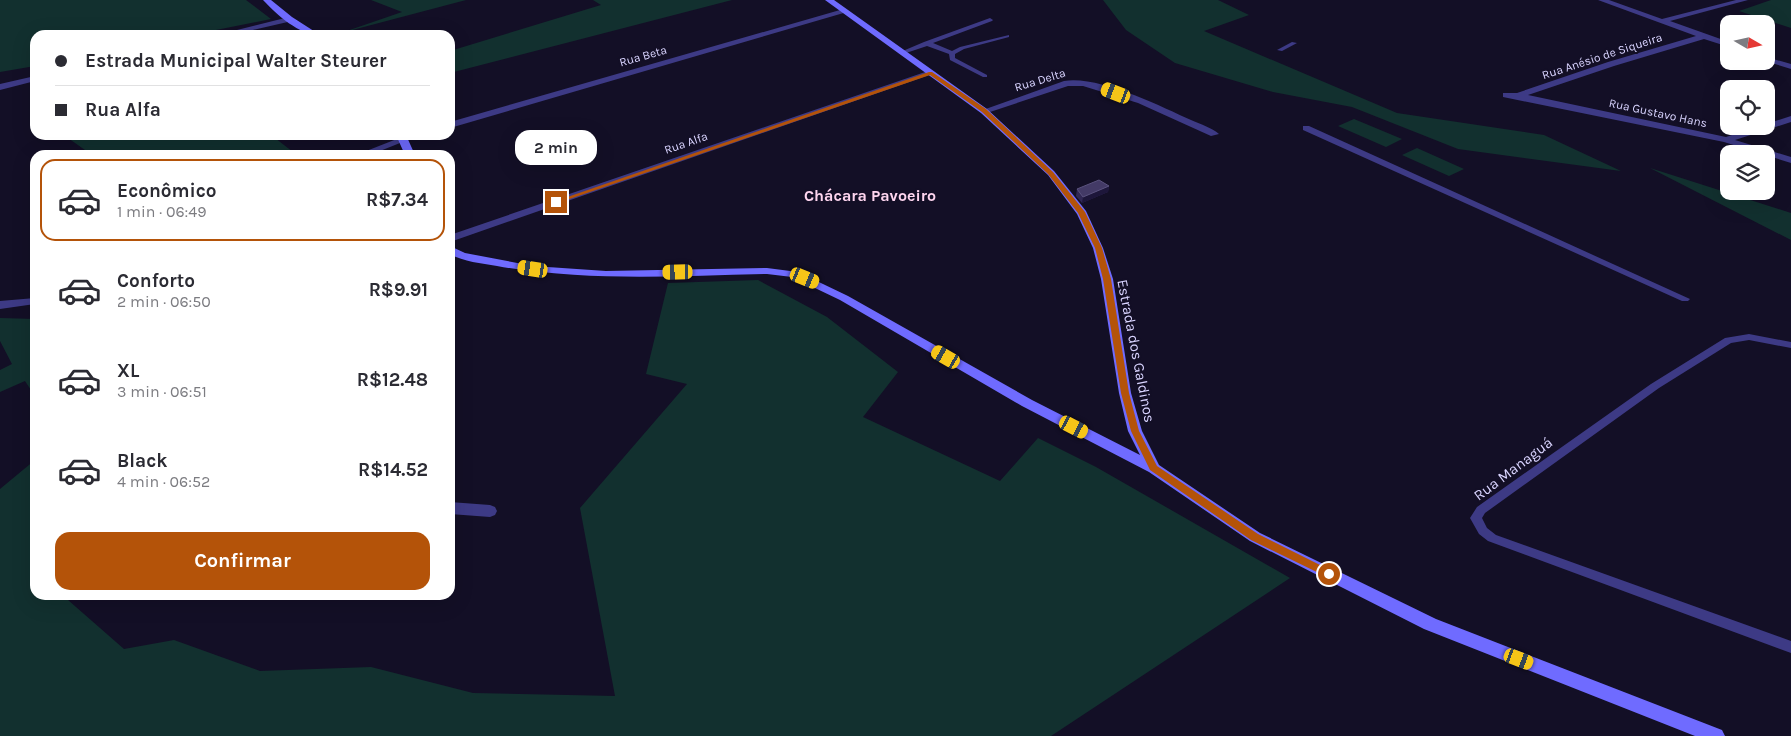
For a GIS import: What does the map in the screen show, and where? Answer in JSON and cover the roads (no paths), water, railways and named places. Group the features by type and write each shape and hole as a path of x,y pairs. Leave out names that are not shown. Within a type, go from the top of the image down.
{"street":[{"path":"267,0 289,19 308,30"},
{"name":"Estrada dos Galdinos","path":"829,0 843,12 984,111 1050,173 1082,212 1098,248 1107,279 1125,393 1135,431 1154,468"},
{"path":"1602,0 1720,42"},
{"path":"1663,21 1744,0"},
{"name":"Rua Beta","path":"455,124 843,12"},
{"path":"242,30 289,19"},
{"name":"Rua Anésio de Siqueira","path":"1506,95 1518,96 1611,64 1704,36"},
{"path":"1775,62 1791,68"},
{"name":"Rua Alfa","path":"455,237 930,73"},
{"path":"0,87 30,79"},
{"name":"Rua Delta","path":"984,111 1067,83 1078,83 1103,87 1214,134"},
{"name":"Rua Gustavo Hans","path":"1518,96 1726,140 1791,160"},
{"path":"1726,140 1791,119"},
{"path":"372,150 395,140"},
{"path":"455,252 462,256 533,269 606,274 767,271 794,274 844,298 1027,403 1154,468 1255,537 1430,624 1716,736"},
{"path":"0,305 30,302"},
{"path":"455,508 490,511"}],"lane":[{"path":"901,53 990,20"},
{"path":"926,43 952,53 962,48 1007,36"},
{"path":"1280,50 1294,43"},
{"path":"952,53 952,59 985,76"},
{"path":"1306,128 1685,299"},
{"name":"Rua Managuá","path":"1791,345 1748,337 1728,340 1655,386 1578,440 1482,510 1476,518 1483,531 1492,538 1791,647"}],"district":[{"name":"Chácara Pavoeiro","path":"870,195"}]}
